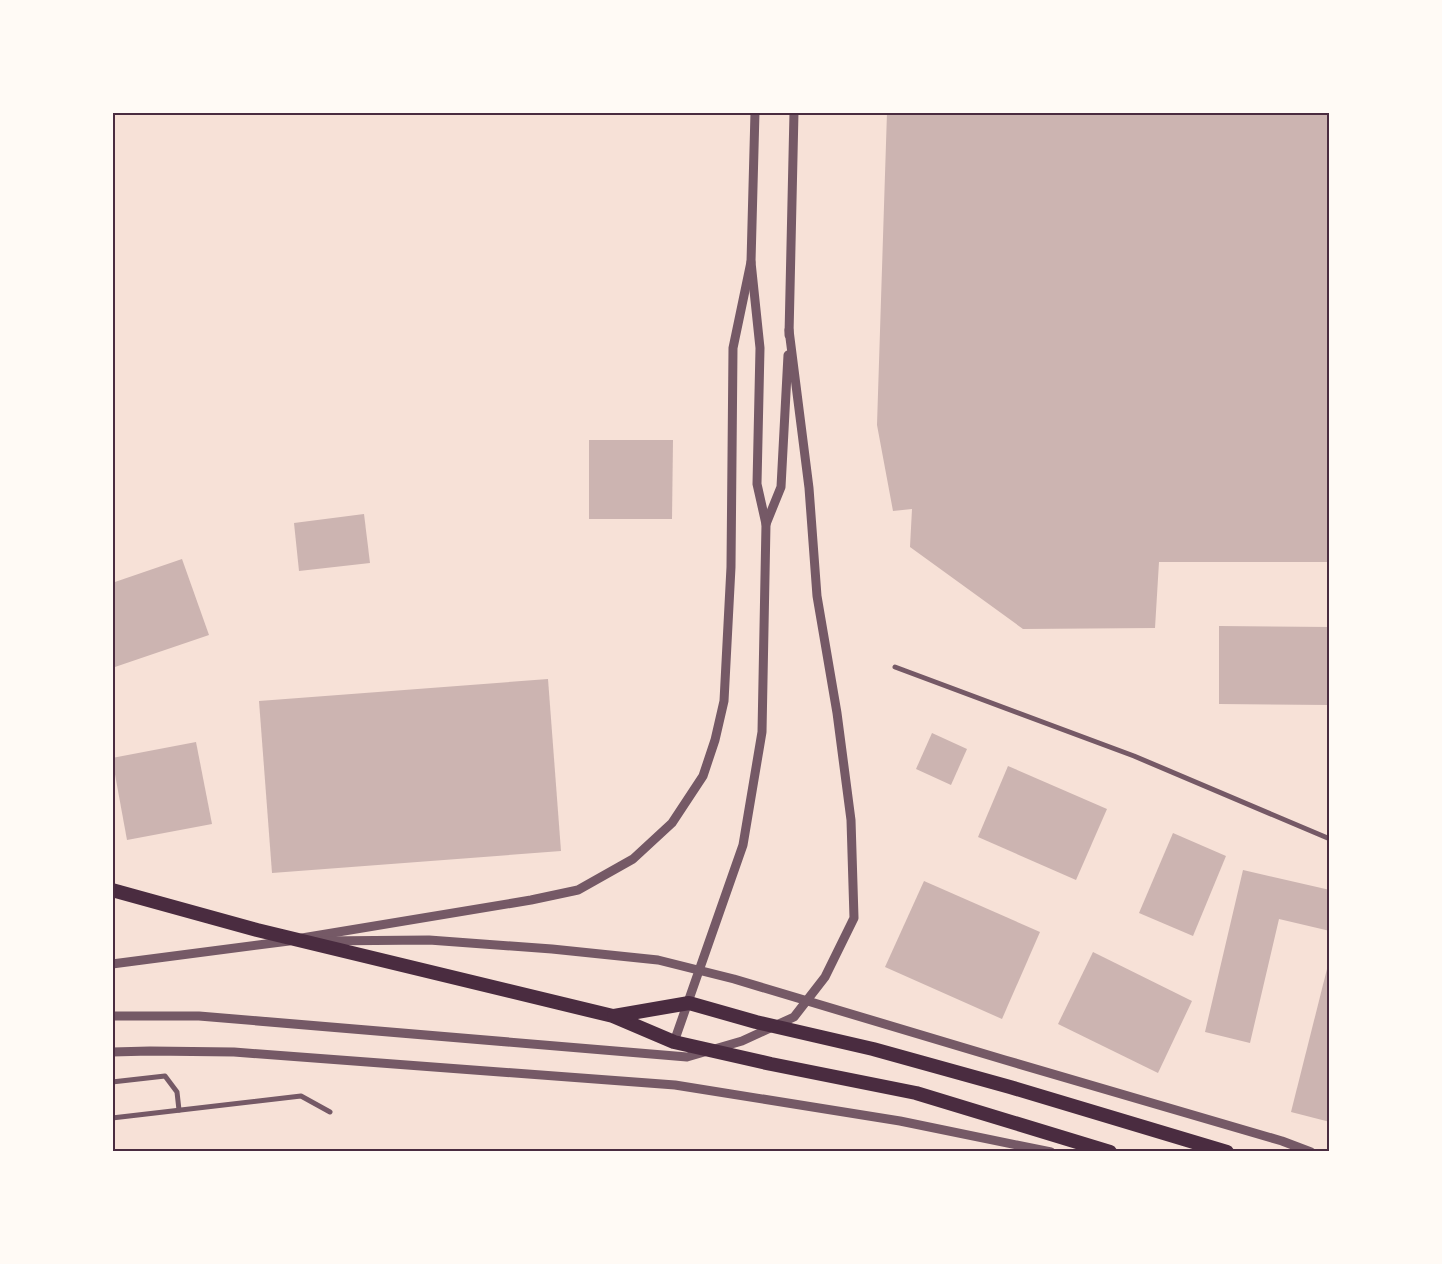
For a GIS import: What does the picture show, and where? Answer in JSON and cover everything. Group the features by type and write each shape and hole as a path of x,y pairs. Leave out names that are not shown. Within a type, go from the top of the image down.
{"highway":[{"path":"112,890 266,932 613,1016 674,1042 770,1064 916,1093 1110,1152"},
{"path":"613,1016 688,1003 756,1022 909,1059 1227,1152"}],"street":[{"path":"674,1042 742,845 762,732 766,524 757,484 760,348 751,262 755,112"},
{"path":"766,524 781,487 790,330 794,112"},
{"path":"112,964 281,942 531,900 578,890 633,859 672,823 703,776 715,740 724,701 731,567 732,348 751,262"},
{"path":"112,1016 199,1016 686,1057 742,1041 794,1017 825,977 854,918 851,820 838,713 817,596 809,488 790,330"},
{"path":"895,667 1134,756 1330,839"},
{"path":"281,942 429,940 658,960 734,979 1282,1141 1311,1152"},
{"path":"112,1052 234,1052 675,1085 900,1122 1051,1152"},
{"path":"112,1082 165,1076 177,1092 179,1110"},
{"path":"112,1118 301,1096 330,1112"}],"building":[{"path":"887,112 1330,112 1330,562 1159,562 1155,628 1023,629 910,547 912,509 893,511 877,425"},
{"path":"589,440 673,440 672,519 589,519"},
{"path":"364,514 370,563 299,571 294,523"},
{"path":"182,559 209,635 112,668 112,583"},
{"path":"1219,626 1330,627 1330,705 1219,704"},
{"path":"548,679 561,851 272,873 259,701"},
{"path":"932,733 967,749 951,785 916,769"},
{"path":"196,742 212,824 127,840 112,758"},
{"path":"1008,766 1107,809 1076,880 978,837"},
{"path":"1173,833 1226,856 1193,936 1139,913"},
{"path":"1243,870 1330,890 1330,931 1279,919 1250,1043 1205,1032"},
{"path":"924,881 1040,932 1002,1019 885,967"},
{"path":"1093,952 1192,1001 1158,1073 1058,1024"},
{"path":"1328,965 1330,966 1330,1122 1291,1112"}]}
